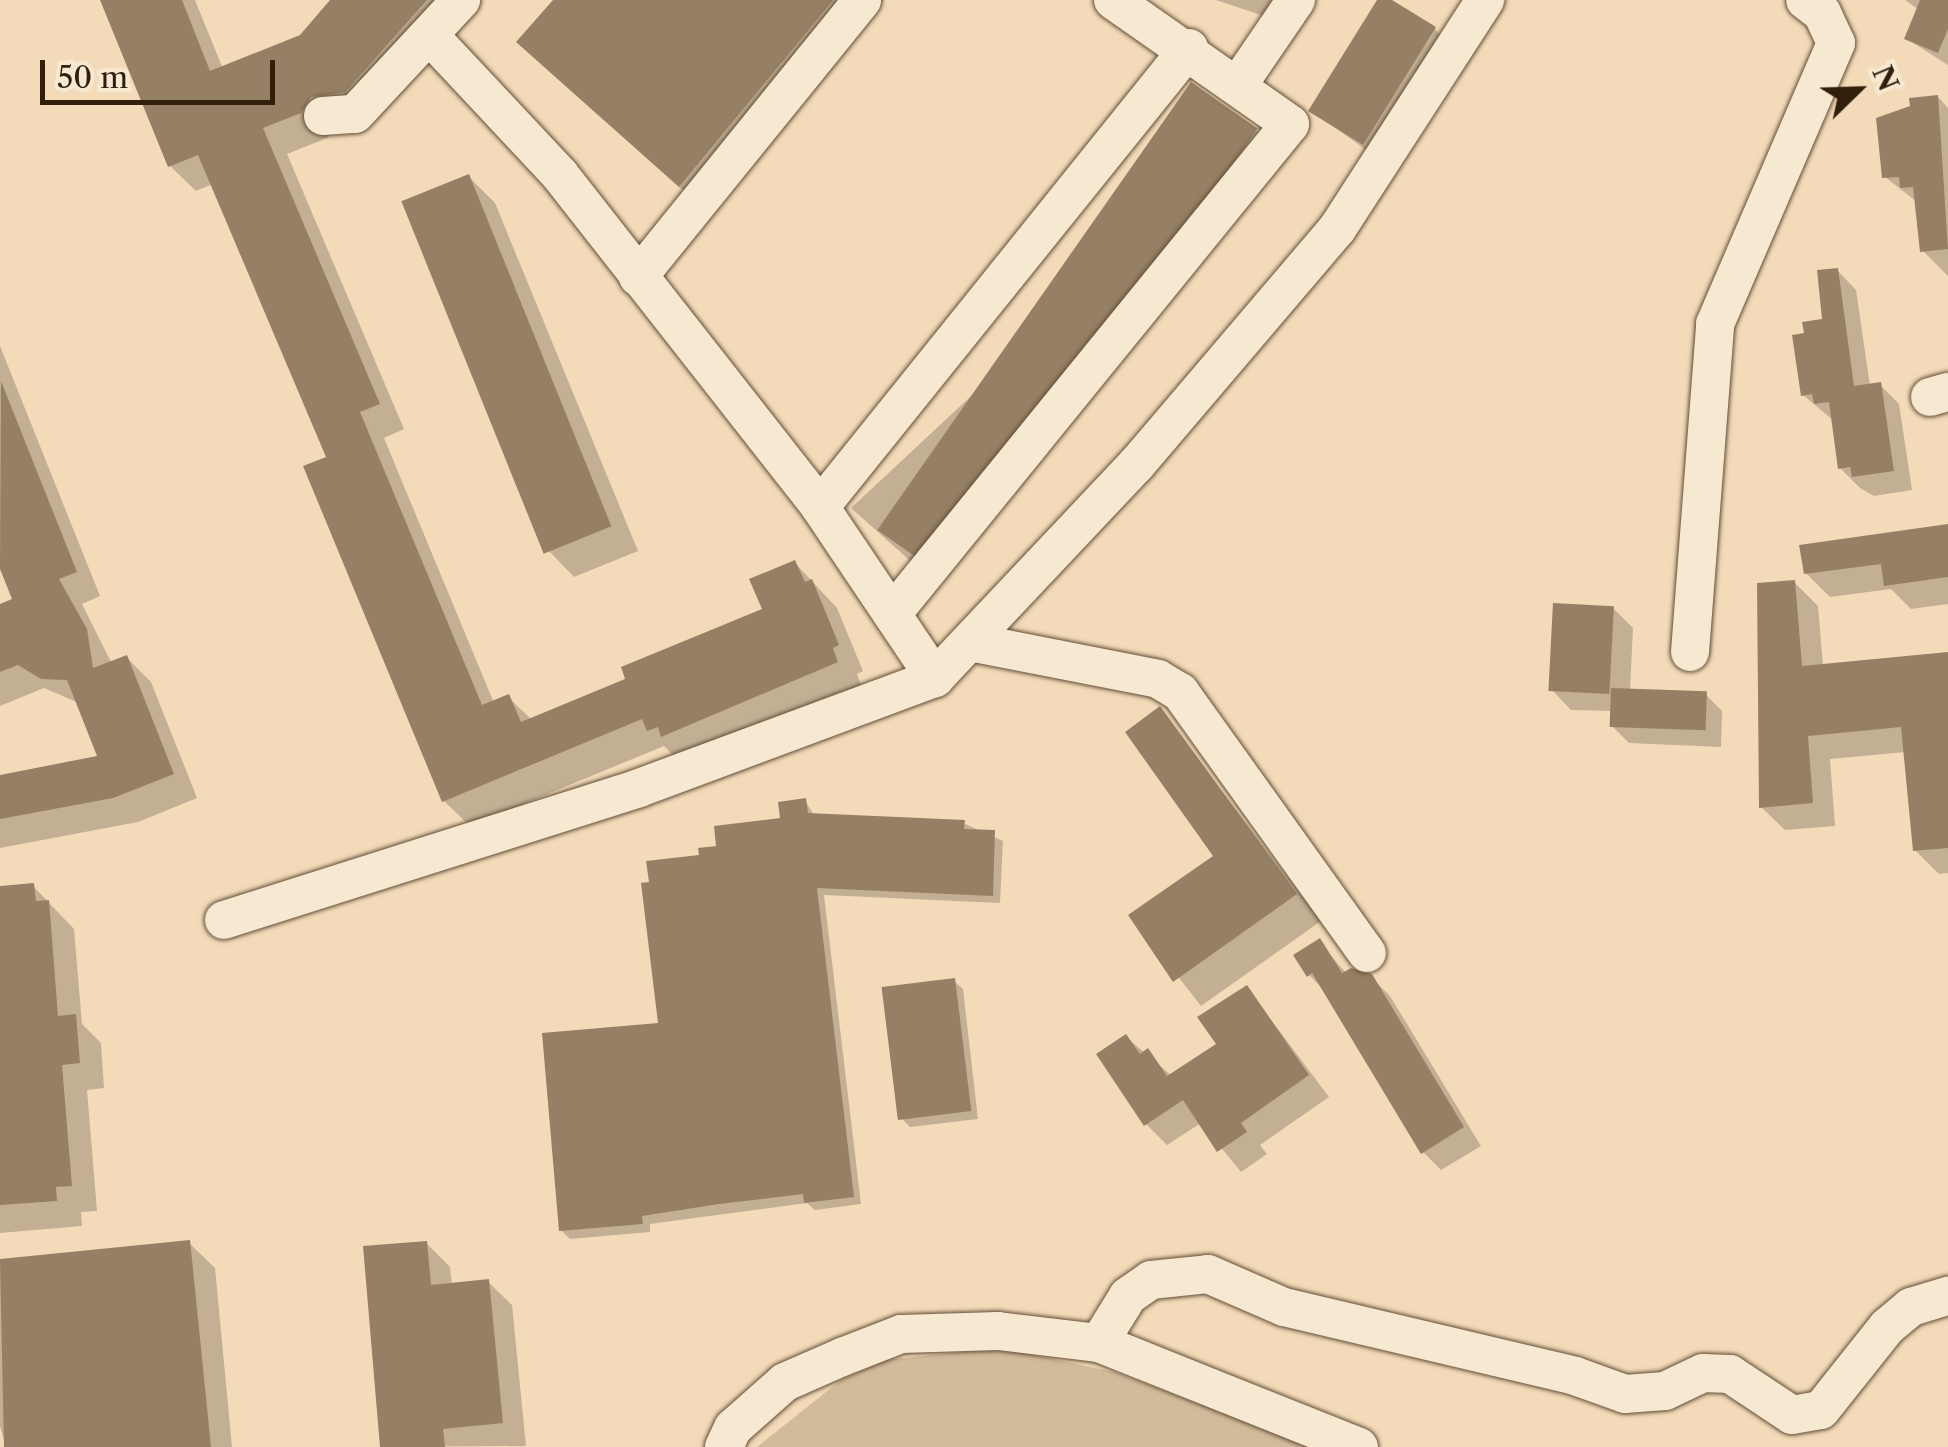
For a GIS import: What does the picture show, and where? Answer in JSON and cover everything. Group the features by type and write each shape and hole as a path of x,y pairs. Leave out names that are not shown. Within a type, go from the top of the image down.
{"street":[{"path":"323,116 355,114 461,0"},
{"path":"638,277 862,0"},
{"path":"892,614 1290,124 1189,48 1114,0"},
{"path":"1238,85 1296,0"},
{"path":"224,920 639,788 935,678 1136,465 1337,229 1485,0"},
{"path":"1690,652 1715,324 1836,43 1822,13 1804,0"},
{"path":"430,36 560,175 820,507 935,678"},
{"path":"820,507 1189,48"},
{"path":"970,642 1158,679 1180,692 1367,953"},
{"path":"1099,1344 1128,1296 1151,1280 1208,1274 1302,1312 1574,1376 1624,1394 1666,1390 1703,1373 1730,1374 1792,1415 1820,1410 1887,1327 1912,1307 1948,1296"},
{"path":"724,1447 732,1428 785,1382 901,1334 998,1330 1099,1344 1358,1447"}],"shaded area":[{"path":"1000,1348 1114,1372 1315,1447 757,1447 841,1380 885,1360"}],"building":[{"path":"100,0 182,0 210,71 300,35 330,0 427,0 345,92 311,97 301,113 263,128 380,404 360,412 482,705 509,694 521,722 625,679 621,667 762,609 749,579 795,560 805,582 812,579 839,645 833,648 838,662 661,737 658,727 647,731 642,719 442,802 303,466 326,457 198,155 168,167"},
{"path":"553,0 833,0 679,187 516,42"},
{"path":"1377,0 1392,0 1436,27 1363,145 1308,111"},
{"path":"1920,0 1948,0 1948,29 1938,53 1904,39"},
{"path":"1191,82 1257,128 944,577 877,530"},
{"path":"1938,95 1948,249 1920,252 1913,187 1900,188 1899,177 1882,178 1876,118 1910,106 1909,98"},
{"path":"469,174 611,526 544,554 401,201"},
{"path":"1838,268 1854,386 1881,382 1894,471 1852,477 1850,467 1838,469 1829,402 1814,404 1812,394 1801,396 1792,335 1804,333 1802,322 1822,319 1817,270"},
{"path":"1,381 77,572 59,579 87,629 93,668 127,655 174,774 113,798 0,819 0,775 97,756 67,680 41,679 18,665 0,672 0,604 12,599 0,569"},
{"path":"1948,524 1948,577 1884,586 1881,564 1804,574 1799,545"},
{"path":"1795,580 1802,666 1948,652 1948,848 1913,851 1901,727 1808,736 1813,803 1759,808 1757,583"},
{"path":"1553,603 1614,606 1609,694 1548,691"},
{"path":"1611,688 1707,691 1706,730 1610,727"},
{"path":"1160,706 1297,894 1173,982 1128,915 1213,856 1125,732"},
{"path":"806,798 808,813 965,820 964,829 995,830 993,896 817,888 854,1197 804,1203 803,1194 642,1216 643,1224 559,1231 542,1033 658,1023 641,883 649,882 646,861 699,855 698,848 716,846 714,826 780,818 778,802"},
{"path":"34,883 36,901 49,900 58,1016 76,1014 80,1063 62,1065 72,1186 56,1187 57,1201 0,1205 0,886"},
{"path":"1320,938 1342,973 1351,968 1372,974 1464,1127 1421,1154 1312,973 1307,977 1293,955"},
{"path":"955,978 971,1111 898,1120 882,987"},
{"path":"1247,985 1309,1075 1241,1123 1247,1132 1217,1152 1183,1100 1144,1126 1096,1054 1126,1034 1140,1054 1148,1048 1167,1076 1216,1044 1197,1017"},
{"path":"190,1240 211,1447 4,1447 0,1259"},
{"path":"427,1241 431,1285 489,1279 503,1423 443,1429 445,1447 380,1447 363,1246"}]}
